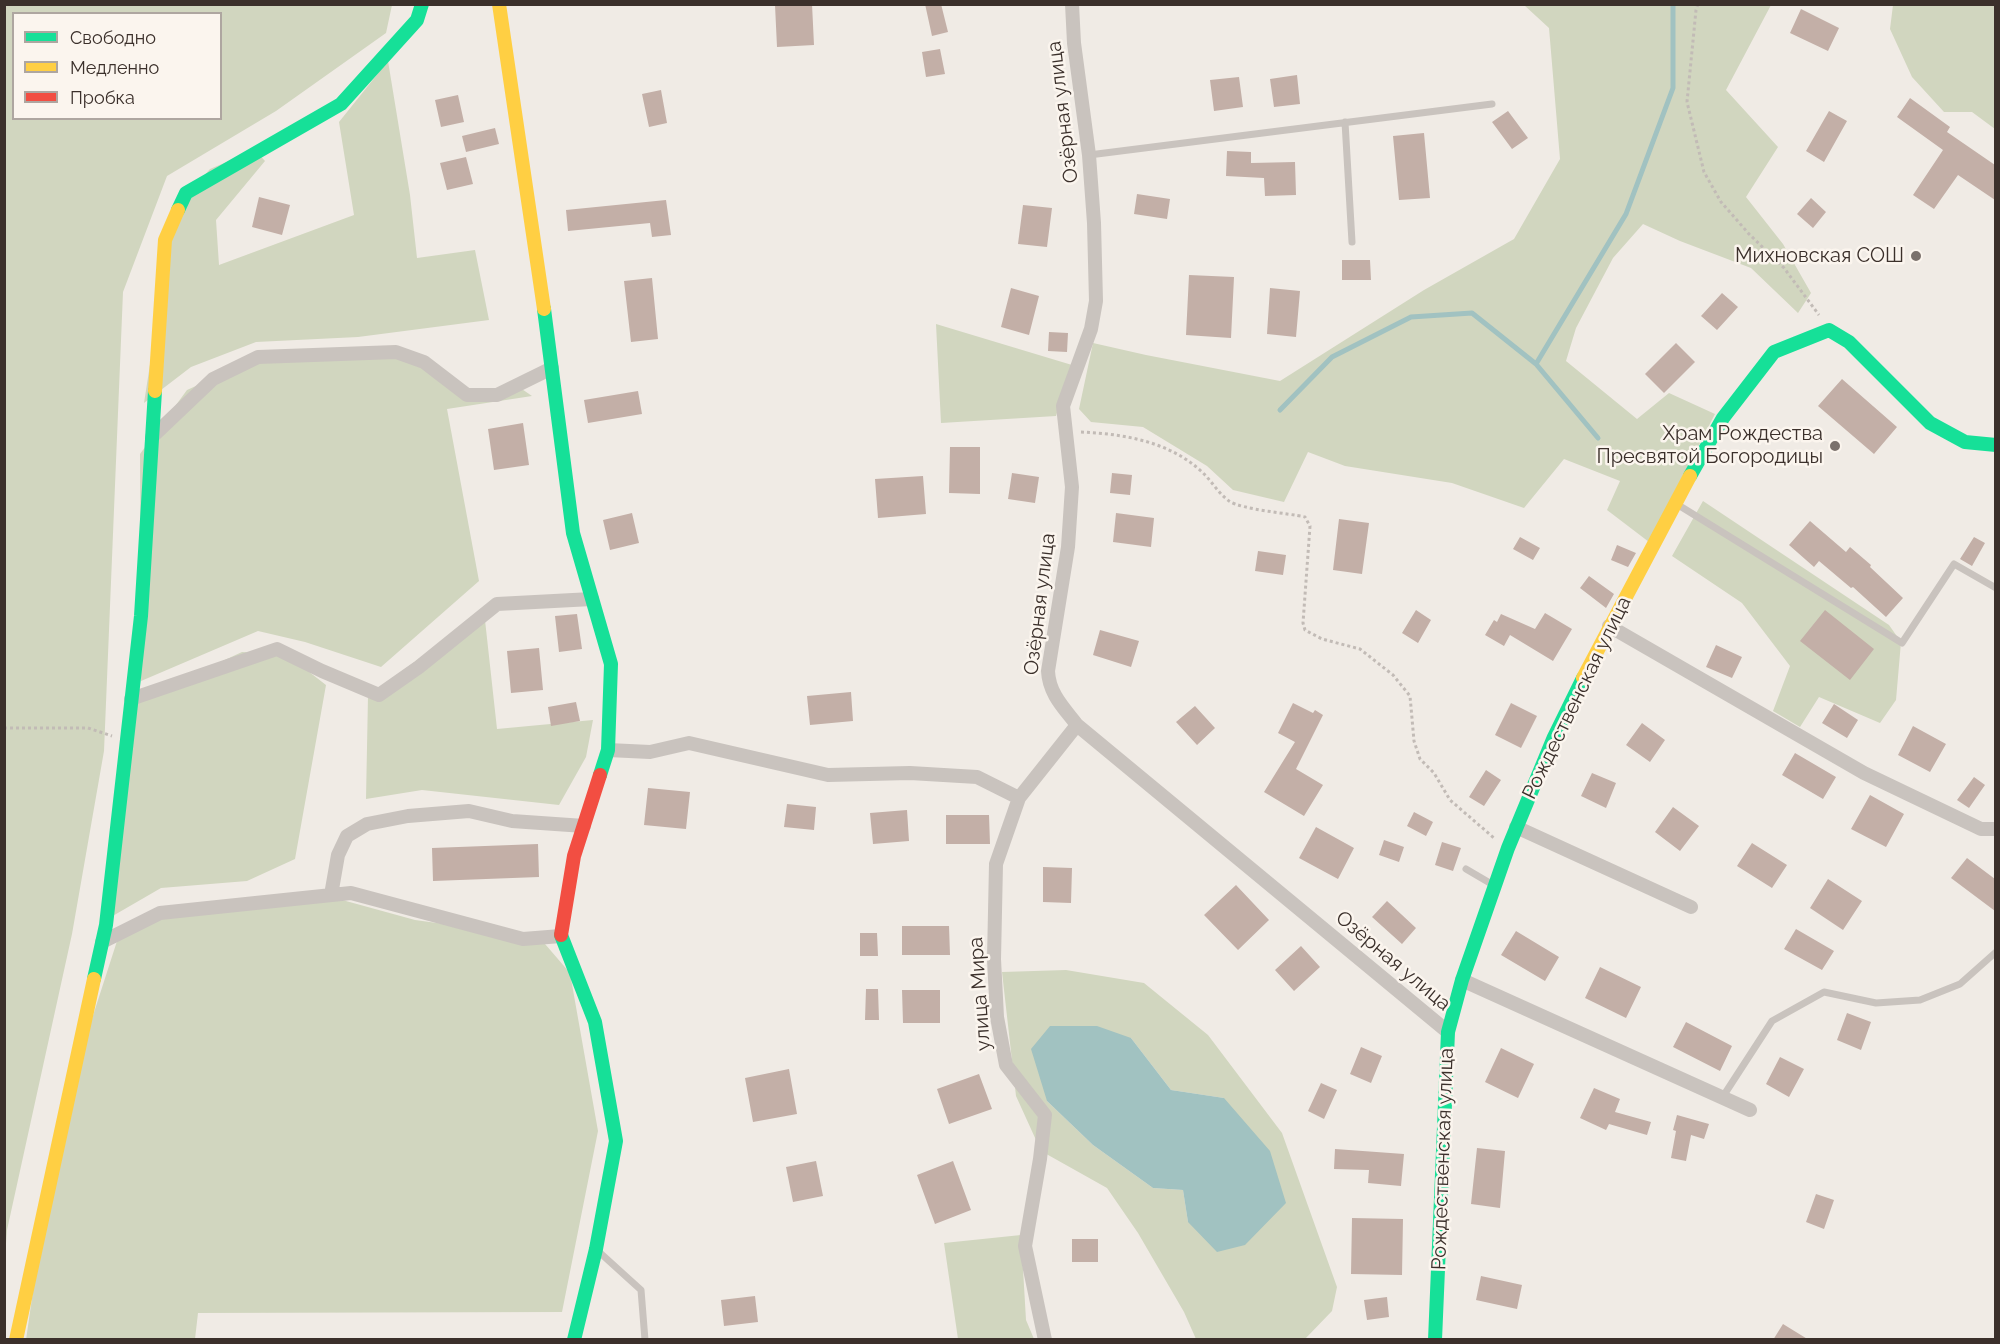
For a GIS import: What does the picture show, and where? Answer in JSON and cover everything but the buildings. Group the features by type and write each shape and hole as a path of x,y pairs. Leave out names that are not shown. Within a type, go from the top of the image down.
{"street":[{"path":"16,1340 106,925 141,616 165,240 186,194 341,104 417,20 422,4"},
{"path":"499,4 552,368 573,533 611,664 608,750 574,856 561,936 595,1022 616,1141 596,1249 574,1340"},
{"name":"Озёрная улица","path":"1072,4 1074,43 1089,155 1096,301 1091,329 1063,406 1072,487 1068,547 1048,680 1054,695 1077,726 1448,1032"},
{"path":"1829,330 1849,342 1930,423 1965,442 1995,445"},
{"name":"Рождественская улица","path":"1436,1340 1448,1032 1462,980 1516,827 1554,737 1610,626 1724,418 1774,352 1829,330"},
{"path":"152,437 213,379 258,357 396,352 424,362 467,395 496,395 552,368"},
{"path":"131,699 278,649 379,695 419,667 497,604 592,599"},
{"path":"1610,626 1864,773 1981,830 1995,829"},
{"name":"улица Мира","path":"1045,1340 1025,1246 1045,1115 1006,1065 998,1017 994,959 996,864 1019,798 1077,726"},
{"path":"608,750 650,752 689,743 828,775 910,773 976,777 1019,798"},
{"path":"331,895 338,855 347,836 367,824 408,816 469,811 512,821 584,826"},
{"path":"1516,827 1691,907"},
{"path":"102,942 160,913 351,893 523,939 561,936"},
{"path":"1462,980 1750,1110"}],"lane":[{"path":"1089,155 1492,104"},
{"path":"1345,122 1352,242"},
{"path":"1676,503 1902,643 1954,564 1995,588"},
{"path":"1466,869 1495,886"},
{"path":"1722,1098 1772,1020 1824,992 1876,1003 1920,1000 1960,984 1995,952"},
{"path":"596,1249 641,1290 645,1340"}],"path":[{"path":"1698,4 1687,102 1704,172 1721,202 1749,234 1784,268 1829,330"},
{"path":"1066,431 1104,433 1155,443 1172,451 1199,470 1231,502 1305,517 1310,526 1303,623 1305,630 1322,639 1360,649 1393,675 1410,696 1414,741 1419,759 1434,773 1450,800 1508,848"},
{"path":"4,728 88,728 127,741"}],"green space":[{"path":"5,4 392,5 386,33 276,111 167,176 123,292 104,751 72,934 7,1230 5,1257"},
{"path":"1524,5 1771,5 1726,90 1778,147 1746,197 1783,244 1811,293 1798,313 1751,268 1643,224 1613,258 1576,328 1566,361 1637,419 1669,393 1715,414 1649,542 1607,510 1620,481 1564,459 1524,508 1452,483 1345,466 1308,452 1284,502 1233,490 1207,466 1143,427 1091,422 1079,409 1093,343 1280,381 1424,290 1514,239 1560,159 1549,28"},
{"path":"1893,5 1995,5 1995,129 1972,112 1944,112 1912,77 1890,29"},
{"path":"388,61 410,195 417,258 475,250 489,320 358,337 256,342 191,367 144,403 174,210 210,169 255,150 265,161 216,220 219,265 354,215 339,122"},
{"path":"936,324 1072,365 1056,416 941,423"},
{"path":"394,347 472,393 516,385 532,396 447,409 479,581 381,667 305,642 258,631 141,681 140,454 187,390 262,356"},
{"path":"1703,501 1889,625 1901,642 1896,700 1880,723 1819,697 1800,727 1773,711 1790,666 1742,603 1672,556"},
{"path":"484,611 497,729 593,720 586,757 559,805 422,790 366,799 368,696"},
{"path":"242,652 286,654 326,685 295,859 247,881 161,888 104,921 136,701"},
{"path":"335,898 415,920 539,937 570,973 598,1131 562,1312 198,1313 195,1339 26,1340 39,1249 88,1031 118,938 175,907"},
{"path":"1066,970 1144,983 1208,1035 1282,1133 1337,1287 1332,1311 1305,1339 1196,1339 1184,1312 1138,1233 1107,1188 1041,1151 1016,1096 1002,972","holes":["1131,1038 1171,1090 1224,1098 1188,1222 1183,1190 1153,1188 1093,1145 1047,1101"]},
{"path":"1021,1235 1026,1320 1034,1339 958,1339 944,1243"}],"water":[{"path":"1050,1026 1097,1026 1131,1038 1171,1090 1224,1098 1270,1151 1286,1203 1245,1245 1217,1252 1188,1222 1183,1190 1153,1188 1093,1145 1047,1101 1031,1049"}],"waterway":[{"path":"1598,438 1536,364 1626,214 1673,88 1673,4"},
{"path":"1280,410 1332,357 1411,317 1472,313 1536,364"}],"traffic: fast":[{"path":"178,210 186,193 341,104 417,20 422,4"},
{"path":"544,309 573,533 611,664 608,750 600,775"},
{"path":"1690,476 1723,418 1774,352 1829,330 1849,342 1930,423 1965,442 1996,445"},
{"path":"94,979 106,925 141,616 155,391"},
{"path":"1435,1340 1448,1032 1462,980 1508,848 1554,737 1583,678"},
{"path":"561,935 595,1022 616,1141 596,1249 574,1340"}],"traffic: slow":[{"path":"499,4 544,309"},
{"path":"155,391 165,240 178,210"},
{"path":"1583,678 1690,476"},
{"path":"16,1340 94,979"}],"traffic: jam":[{"path":"561,935 574,856 600,775"}],"place":[{"name":"Михновская СОШ","path":"1916,256"},
{"name":"Храм Рождества Пресвятой Богородицы","path":"1835,446"}]}
